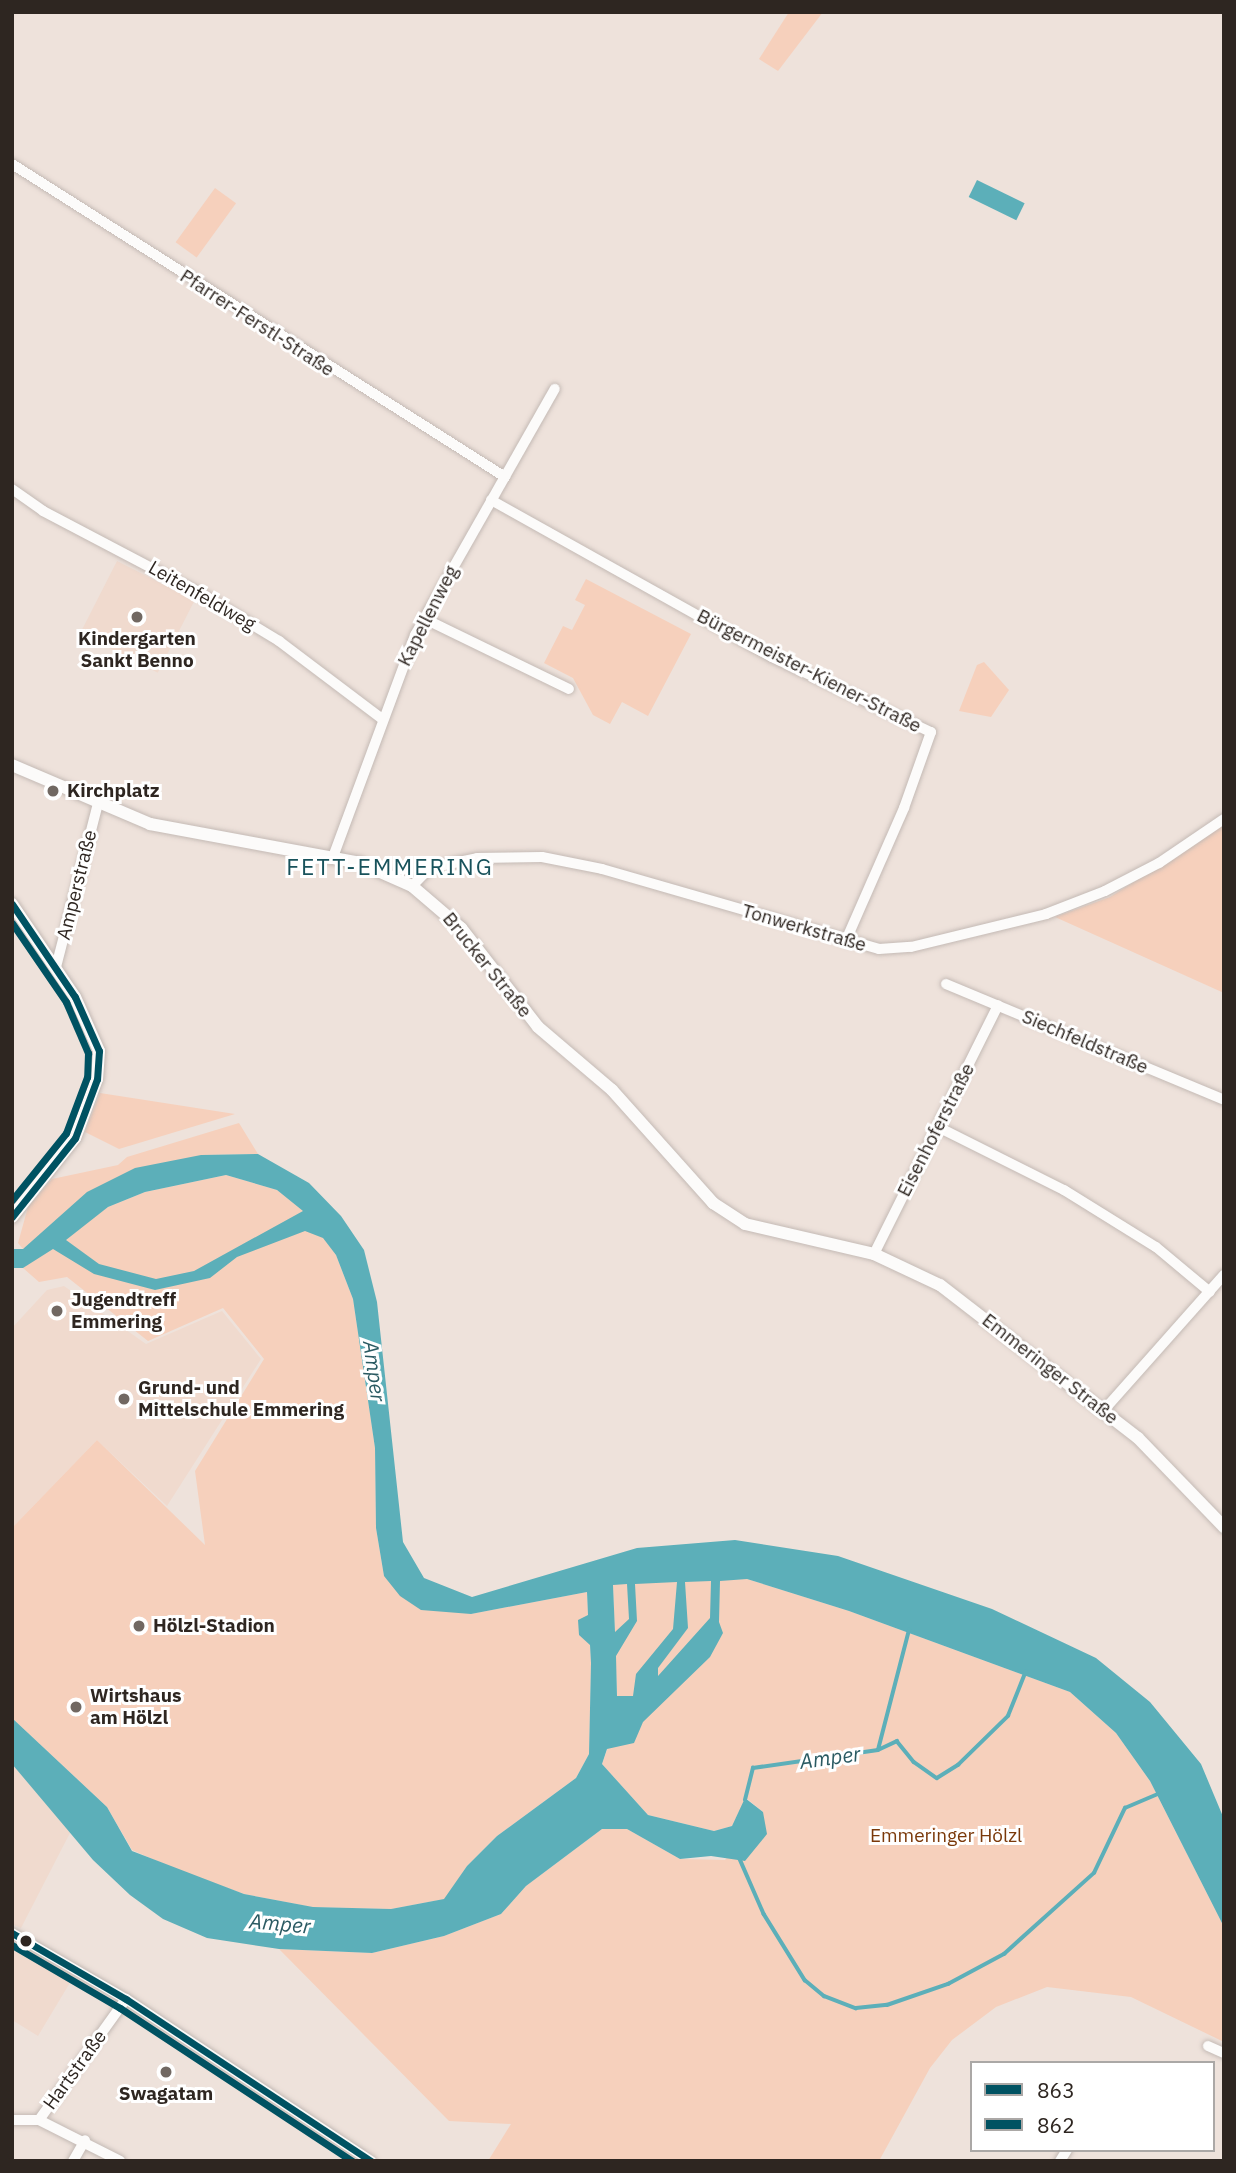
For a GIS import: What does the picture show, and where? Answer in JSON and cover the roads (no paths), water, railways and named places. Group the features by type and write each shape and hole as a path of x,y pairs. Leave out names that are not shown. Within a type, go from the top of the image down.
{"street":[{"name":"Pfarrer-Ferstl-Straße","path":"12,164 505,477"},
{"name":"Kapellenweg","path":"333,857 382,719 425,619 555,389"},
{"name":"Leitenfeldweg","path":"12,489 43,511 205,596 269,635 382,719"},
{"name":"Bürgermeister-Kiener-Straße","path":"491,500 772,657 931,732 904,808 846,940"},
{"path":"425,619 569,689"},
{"name":"Brucker Straße","path":"19,767 98,803 180,832 360,863 412,886 461,928 538,1027 612,1090 713,1203 757,1228 850,1250"},
{"name":"Amperstraße","path":"56,967 98,803"},
{"name":"Tonwerkstraße","path":"412,886 430,868 477,858 542,857 602,869 879,949 911,947 1046,914 1105,891 1159,863 1224,819"},
{"name":"Amperstraße","path":"12,904 56,967 90,1023 99,1051 97,1079 75,1138 12,1217"},
{"name":"Siechfeldstraße","path":"946,984 1224,1100"},
{"name":"Eisenhoferstraße","path":"874,1254 998,1005"},
{"path":"938,1127 1065,1190 1156,1247 1210,1292"},
{"name":"Emmeringer Straße","path":"850,1250 874,1254 940,1285 1104,1410 1172,1469 1222,1520"},
{"path":"1104,1410 1224,1275"},
{"path":"12,1933 126,1999 371,2161"},
{"name":"Hartstraße","path":"12,2120 39,2120 126,1999"},
{"path":"1208,2046 1224,2053"},
{"path":"39,2120 85,2140 120,2161"},
{"path":"73,2161 85,2140"}],"water":[{"path":"977,180 1025,203 1016,220 969,197"},
{"path":"258,1154 309,1183 341,1216 364,1250 377,1302 403,1542 424,1578 472,1597 637,1548 735,1540 838,1556 992,1609 1096,1658 1150,1702 1201,1764 1224,1819 1224,1927 1150,1781 1116,1733 1070,1692 849,1611 747,1579 720,1581 719,1622 723,1633 710,1657 643,1722 634,1743 607,1749 602,1764 648,1815 714,1831 732,1826 745,1798 763,1812 767,1834 745,1861 711,1856 680,1859 627,1829 602,1829 526,1886 501,1914 444,1936 372,1953 279,1949 207,1938 163,1919 130,1895 93,1860 12,1764 12,1718 107,1807 132,1851 244,1894 313,1907 391,1909 444,1899 467,1866 497,1836 576,1778 589,1754 590,1645 579,1635 578,1620 588,1615 587,1592 471,1614 421,1610 400,1596 384,1576 376,1528 375,1448 353,1299 336,1255 323,1238 305,1231 237,1257 210,1278 155,1290 94,1274 53,1249 23,1268 12,1268 12,1249 23,1249 87,1192 135,1168 201,1155","holes":["226,1175 277,1190 303,1211 194,1271 156,1279 99,1264 66,1240 108,1207 145,1192","711,1581 710,1618 658,1676 658,1668 688,1628 685,1582","677,1582 673,1629 636,1674 633,1696 617,1696 616,1656 637,1621 635,1584","627,1584 629,1619 615,1632 613,1585"]}],"waterway":[{"name":"Amper","path":"878,1750 909,1630"},
{"path":"745,1800 753,1768 878,1750 897,1741 914,1762 937,1778 958,1765 1008,1716 1026,1671"},
{"path":"740,1859 764,1914 805,1980 824,1996 856,2008 887,2005 948,1984 1004,1954 1094,1873 1125,1808 1156,1795"}],"place":[{"name":"Kindergarten Sankt Benno","path":"137,617"},
{"name":"Kirchplatz","path":"53,791"},
{"name":"Jugendtreff Emmering","path":"57,1311"},
{"name":"Grund- und Mittelschule Emmering","path":"124,1399"},
{"name":"Hölzl-Stadion","path":"139,1626"},
{"name":"Wirtshaus am Hölzl","path":"76,1707"},
{"name":"Swagatam","path":"166,2072"}],"district":[{"name":"FETT-EMMERING","path":"390,866"}],"park label":[{"name":"Emmeringer Hölzl","path":"946,1836"}]}
